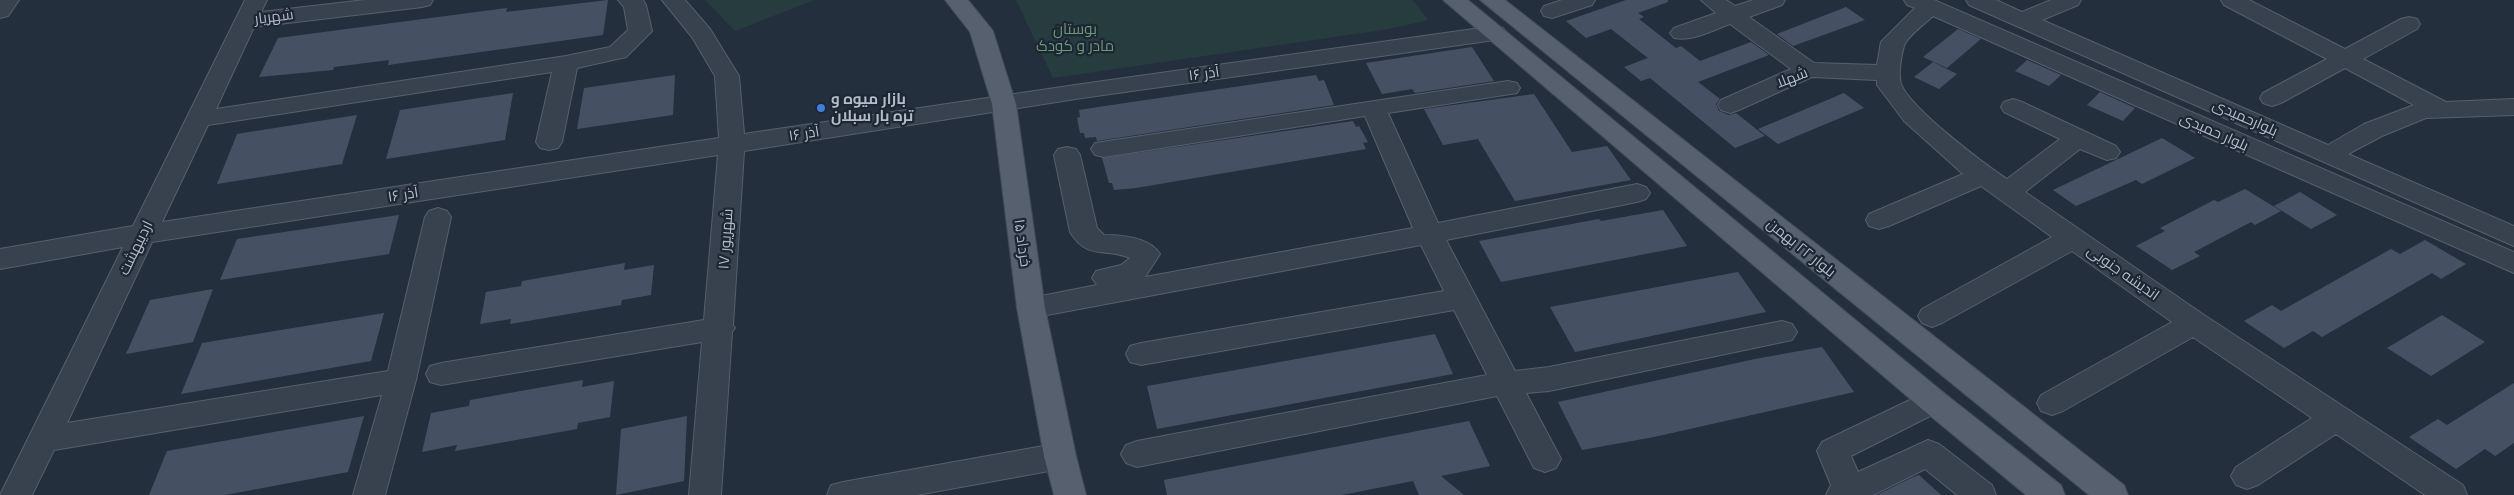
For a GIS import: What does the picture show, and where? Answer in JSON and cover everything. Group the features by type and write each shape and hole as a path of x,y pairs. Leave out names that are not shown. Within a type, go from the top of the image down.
{"main road":[{"name":"۱۵ خرداد","path":"956,0 981,31 1004,104 1031,308 1060,456 1070,495"},
{"name":"بلوار ۲۲ بهمن","path":"1454,0 1933,401 2049,495"},
{"name":"بلوار ۲۲ بهمن","path":"1491,0 2112,495"},
{"path":"1602,123 1629,111"}],"street":[{"path":"0,11 8,0"},
{"name":"شهریار","path":"251,10 422,0"},
{"path":"199,119 566,63 618,52 640,31 635,5 628,0"},
{"name":"۱۷ شهریور","path":"673,0 702,34 727,76 732,145 720,328 705,495"},
{"path":"1552,11 1584,0"},
{"path":"1712,0 1808,70"},
{"path":"1682,33 1774,0"},
{"name":"بلوارحمیدی","path":"1976,0 2514,237"},
{"path":"2022,20 2070,0"},
{"path":"2232,0 2441,109"},
{"name":"اندیشه جنوبی","path":"1922,3 1893,42 1889,73 1889,85 1913,116 1983,176 2194,323 2451,495"},
{"name":"بلوار حمیدی","path":"1922,3 2514,263"},
{"name":"اردیبهشت","path":"16,495 251,10"},
{"path":"2272,98 2409,24"},
{"name":"۱۶ آذر","path":"0,259 143,234 1004,104 1495,33"},
{"path":"549,142 566,63"},
{"name":"شهلا","path":"1730,105 1808,70 1889,73"},
{"path":"1104,149 1508,88"},
{"path":"2332,157 2339,148 2373,130 2423,110 2514,106"},
{"path":"1373,107 1429,234 1545,459"},
{"path":"2012,107 2107,152"},
{"path":"2007,192 2078,138"},
{"path":"1067,155 1084,232 1097,244 1125,245 1146,254 1143,265 1130,274 1093,281 1091,295"},
{"path":"1879,220 1983,176"},
{"path":"1031,308 1091,295 1429,234 1637,193"},
{"path":"369,495 401,380 438,217"},
{"path":"1932,316 2073,238"},
{"path":"1141,354 1462,298"},
{"path":"2052,403 2194,323"},
{"path":"441,374 720,328"},
{"path":"1137,454 1507,383 1549,378 1782,332"},
{"path":"43,440 401,380"},
{"path":"1933,401 1832,451 1846,493 1928,453 1980,495"},
{"path":"2247,476 2336,418"},
{"path":"843,495 1060,456"}],"green space":[{"path":"705,0 814,0 735,31"},
{"name":"بوستان مادر و کودک","path":"1016,0 1413,0 1428,20 1389,29 1053,78"}],"building":[{"path":"608,0 603,35 388,65 389,60 334,67 333,70 259,77 278,38 507,8 506,12"},
{"path":"1626,0 1668,0 1668,2 1638,13 1644,17 1639,19 1676,48 1681,46 1700,61 1751,42 1769,55 1698,82 1720,99 1716,104 1719,111 1729,115 1736,113 1765,136 1735,148 1650,78 1641,81 1624,67 1648,58 1611,29 1586,38 1566,21"},
{"path":"1846,7 1865,20 1793,46 1777,34"},
{"path":"1958,29 1981,39 1947,68 1923,57"},
{"path":"1472,47 1494,81 1415,93 1412,89 1382,94 1366,63"},
{"path":"2027,60 2061,75 2049,86 2015,71"},
{"path":"1933,62 1957,74 1939,89 1914,77"},
{"path":"675,75 673,115 577,129 584,88"},
{"path":"1316,75 1319,81 1324,80 1334,105 1097,141 1096,137 1085,138 1084,133 1080,133 1077,118 1080,117 1079,110"},
{"path":"2100,92 2135,108 2123,121 2087,105"},
{"path":"513,93 505,140 386,159 400,110"},
{"path":"1844,93 1864,108 1778,144 1758,129"},
{"path":"1534,94 1572,152 1607,146 1631,180 1515,201 1478,139 1443,145 1424,109"},
{"path":"357,115 342,164 217,184 237,134"},
{"path":"1353,121 1356,127 1359,126 1368,142 1363,143 1366,149 1136,188 1114,190 1112,183 1109,183 1102,158"},
{"path":"2162,138 2195,158 2142,184 2136,180 2076,206 2053,190"},
{"path":"2245,189 2281,211 2255,225 2251,222 2194,252 2200,256 2172,270 2136,246 2165,231 2160,228 2214,200 2218,202"},
{"path":"2300,192 2337,215 2311,229 2274,206"},
{"path":"1663,210 1687,246 1501,282 1479,241 1599,219 1601,221"},
{"path":"399,215 389,254 220,280 237,239"},
{"path":"2425,240 2466,264 2441,279 2432,273 2322,337 2313,331 2284,348 2244,321 2272,305 2281,311 2391,249 2400,254"},
{"path":"625,263 624,270 654,265 651,295 622,300 621,305 510,324 511,319 480,324 486,292 521,286 522,281"},
{"path":"1738,272 1766,312 1575,352 1550,307"},
{"path":"213,289 193,342 126,354 150,300"},
{"path":"384,313 371,361 181,394 202,343"},
{"path":"2442,315 2485,342 2431,376 2387,348"},
{"path":"1435,334 1453,374 1157,429 1147,386"},
{"path":"1822,347 1854,392 1654,437 1582,450 1558,402 1755,359"},
{"path":"583,380 582,387 614,381 610,417 578,423 577,429 455,451 457,445 422,452 431,413 469,406 470,400"},
{"path":"2514,383 2514,443 2495,456 2485,449 2456,469 2409,437 2438,419 2447,425"},
{"path":"364,416 348,472 225,495 149,495 167,451"},
{"path":"687,416 684,481 616,495 621,429"},
{"path":"1469,421 1490,466 1441,476 1464,495 1419,495 1413,481 1342,495 1167,495 1164,480"},
{"path":"1919,475 1941,495 1877,495 1911,478"}],"place":[{"name":"بازار میوه و تره بار سبلان","path":"821,108"}]}
